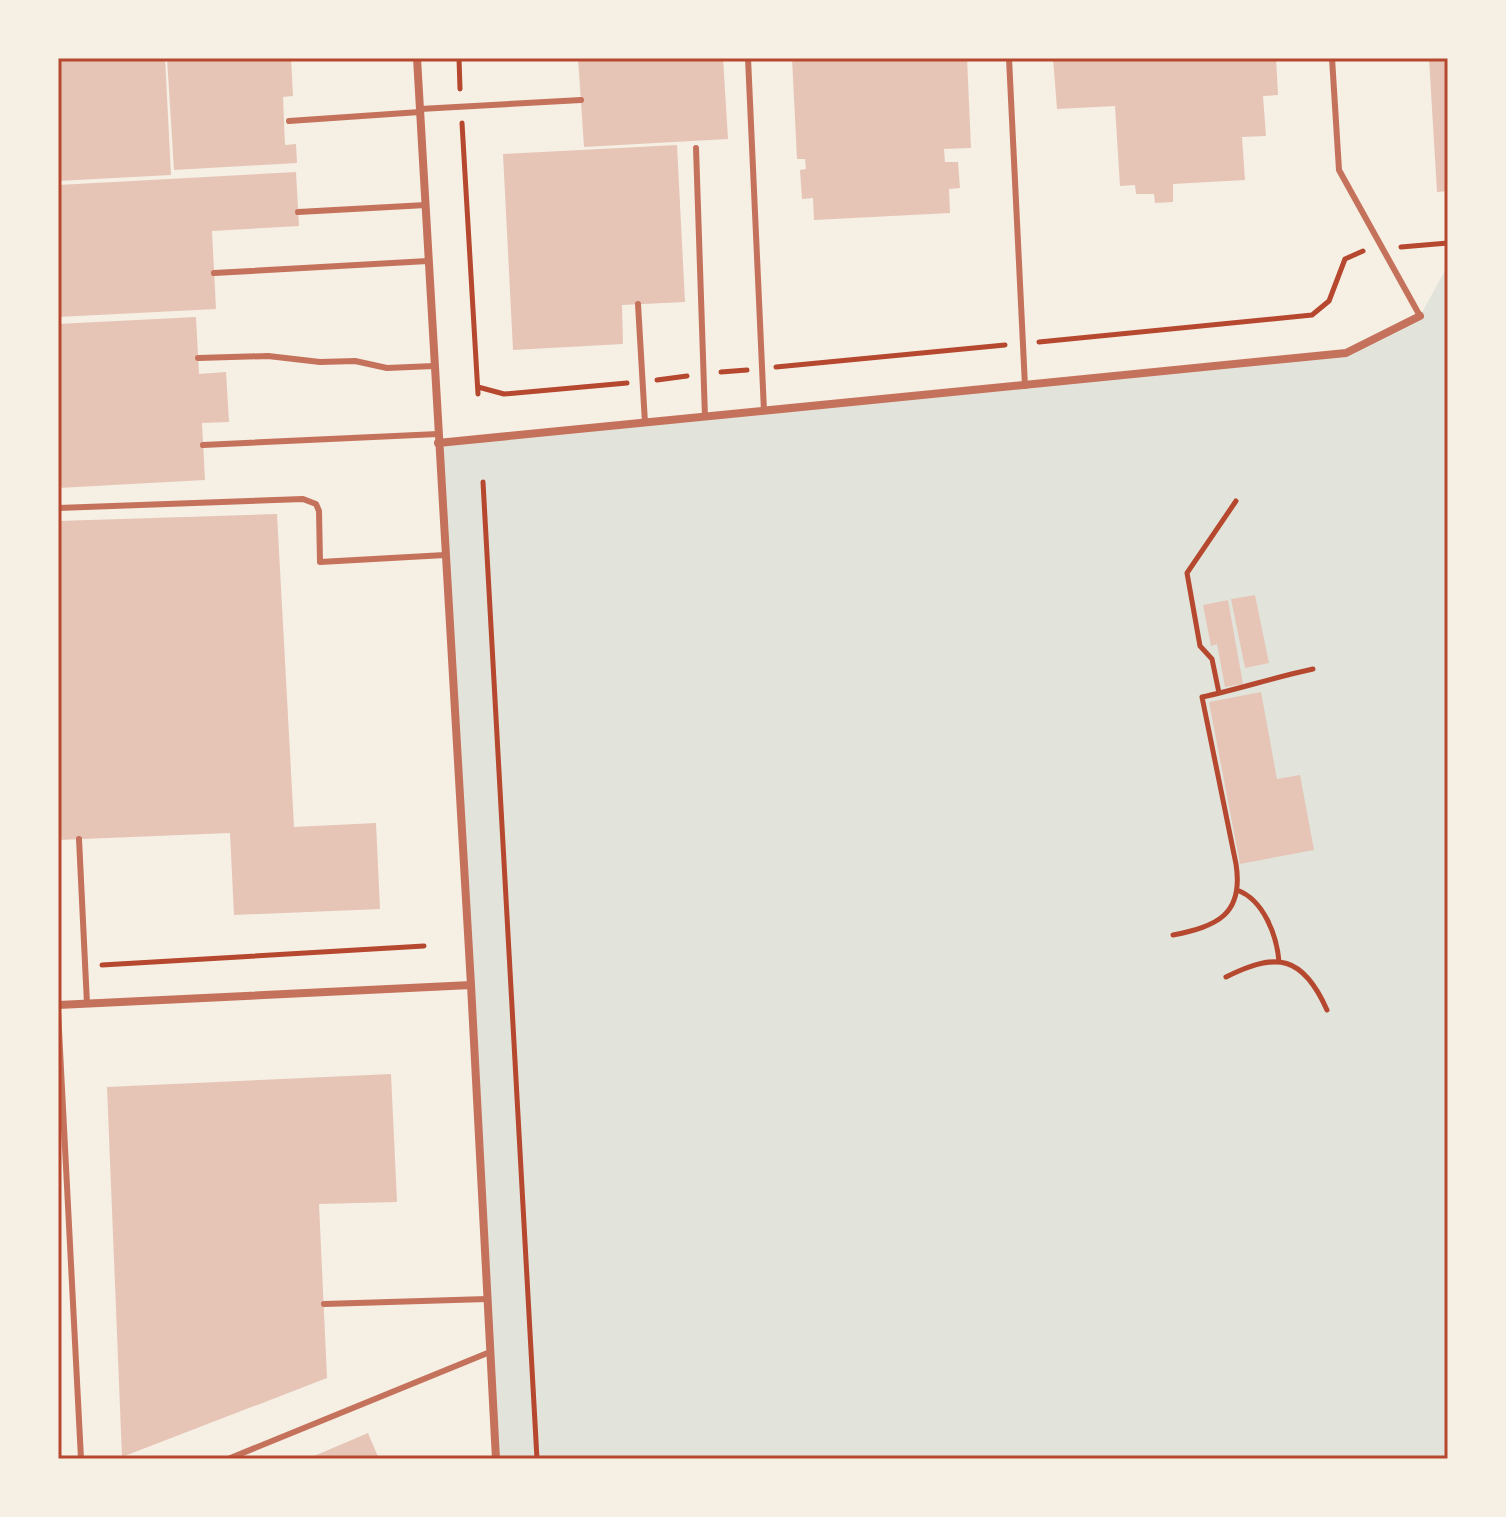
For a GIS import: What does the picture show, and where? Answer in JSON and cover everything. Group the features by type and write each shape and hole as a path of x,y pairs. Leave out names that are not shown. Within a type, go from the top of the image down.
{"street":[{"path":"417,58 496,1459"},
{"path":"438,439 645,423 1346,353 1420,316"},
{"path":"58,1008 471,985"}],"lane":[{"path":"748,58 764,411"},
{"path":"1009,58 1025,386"},
{"path":"1332,58 1339,170 1420,316"},
{"path":"289,121 581,100"},
{"path":"696,148 705,417"},
{"path":"298,212 426,205"},
{"path":"214,273 428,261"},
{"path":"638,304 645,423"},
{"path":"198,358 268,356 320,362 355,361 387,368 434,366"},
{"path":"203,445 438,439"},
{"path":"58,508 303,499 316,504 319,511 320,562 445,555"},
{"path":"79,839 87,1004"},
{"path":"58,1008 81,1459"},
{"path":"324,1304 487,1299"},
{"path":"228,1459 490,1352"}],"path":[{"path":"459,58 478,391 504,394 1312,315 1329,301 1348,256 1362,251 1448,243"},
{"path":"483,482 537,1459"},
{"path":"1219,693 1212,659 1200,646 1187,573 1236,501"},
{"path":"1173,935 1199,929 1221,918 1236,900 1236,864 1202,697 1248,687 1267,678 1313,669"},
{"path":"1237,890 1255,900 1275,937 1279,962"},
{"path":"85,965 424,946"},
{"path":"1226,977 1250,965 1269,961 1289,964 1314,982 1327,1010"}],"shaded area":[{"path":"1448,265 1448,1459 496,1459 438,443 1346,353 1420,316"}],"building":[{"path":"58,58 165,58 171,175 58,181"},
{"path":"167,58 291,58 293,96 283,97 285,145 296,144 297,163 174,170"},
{"path":"578,58 723,58 728,139 584,147"},
{"path":"792,58 967,58 971,148 944,149 945,162 958,162 960,188 949,189 950,213 814,220 813,198 802,199 800,170 806,169 805,159 797,159"},
{"path":"1053,58 1276,58 1278,95 1263,96 1266,136 1242,137 1245,180 1173,184 1173,202 1155,203 1154,194 1136,194 1135,185 1120,186 1115,106 1057,109"},
{"path":"1429,58 1448,58 1448,191 1437,192"},
{"path":"677,145 685,302 622,305 623,344 513,350 503,154"},
{"path":"296,172 299,226 212,231 216,309 58,317 58,185"},
{"path":"196,317 199,374 226,372 229,422 202,423 205,480 58,488 58,324"},
{"path":"277,514 294,827 376,823 380,909 234,915 230,833 58,840 58,521"},
{"path":"1255,595 1269,663 1245,668 1231,599"},
{"path":"1228,600 1243,684 1225,687 1217,644 1211,646 1203,605"},
{"path":"1261,692 1277,779 1300,775 1314,850 1240,864 1209,702"},
{"path":"391,1074 397,1202 319,1204 327,1378 122,1457 107,1087"},
{"path":"368,1433 379,1459 307,1459"}]}
